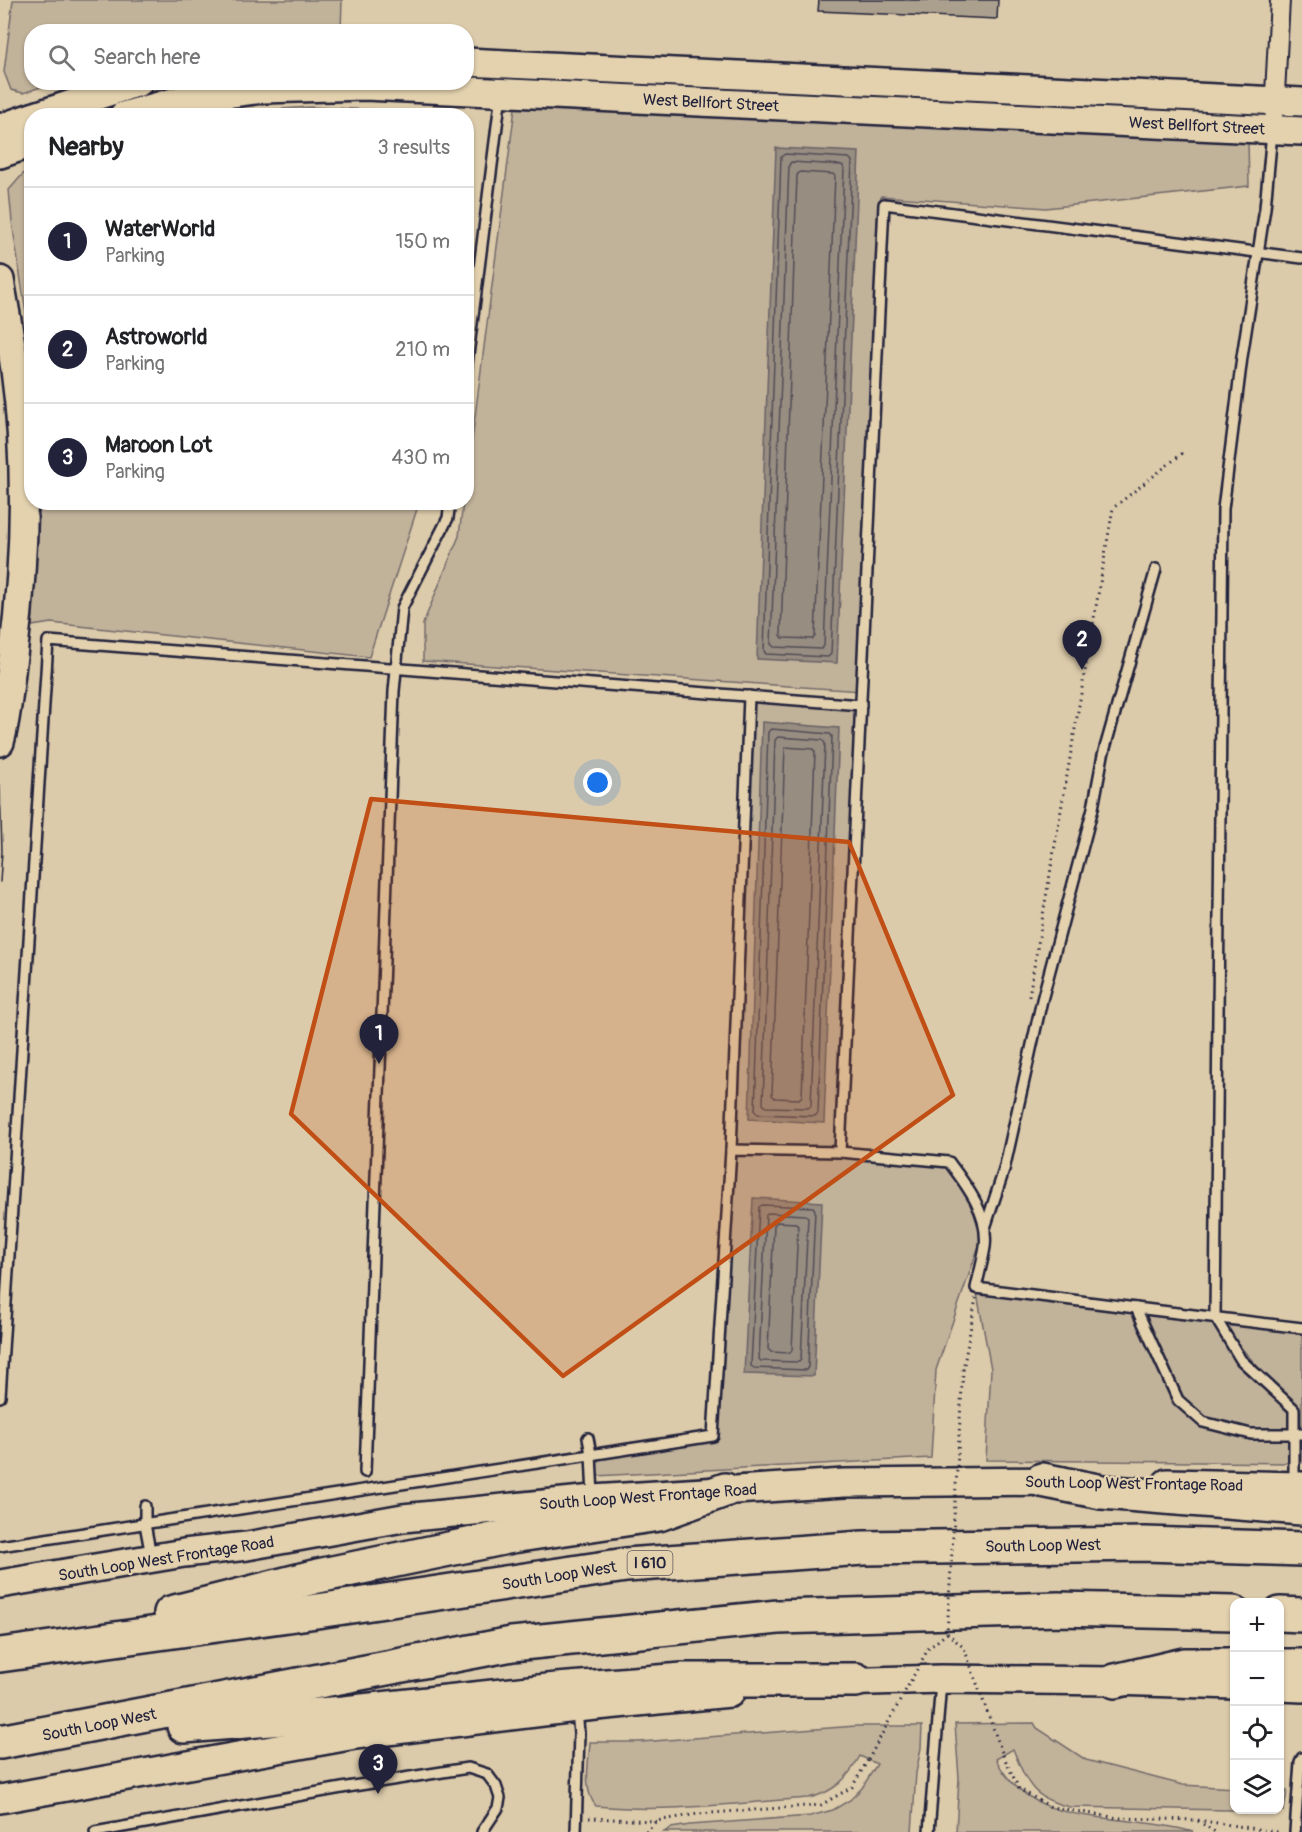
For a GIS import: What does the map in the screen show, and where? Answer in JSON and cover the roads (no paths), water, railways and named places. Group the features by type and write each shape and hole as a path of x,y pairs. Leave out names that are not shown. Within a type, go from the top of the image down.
{"highway":[{"path":"1042,1480 1102,1492 1299,1493"},
{"path":"2,1655 318,1576 512,1536 659,1514 725,1490"},
{"name":"South Loop West","path":"2,1655 335,1609 626,1565 863,1548 1145,1544 1302,1549"},
{"name":"South Loop West","path":"3,1742 512,1644 777,1617 1058,1609 1230,1613"},
{"path":"1284,1614 1302,1615"},
{"path":"1115,1681 1184,1665 1230,1665"},
{"path":"1284,1666 1302,1666"},
{"path":"3,1742 344,1713 557,1690 683,1680 856,1680"}],"main road":[{"name":"West Bellfort Street","path":"474,62 1302,102"},
{"path":"59,108 114,90"},
{"name":"West Bellfort Street","path":"152,108 180,100 255,90"},
{"name":"West Bellfort Street","path":"443,90 1302,131"},
{"path":"0,128 24,120"},
{"path":"0,154 24,146"},
{"path":"0,280 16,381 22,445 23,505 22,561 17,616 0,742"},
{"name":"South Loop West Frontage Road","path":"0,1584 247,1546 403,1518 593,1499 844,1483 1042,1480"},
{"path":"0,1600 27,1579"},
{"path":"0,1799 355,1735 576,1708 856,1680 1115,1681 1230,1685"},
{"path":"1284,1687 1302,1688"},
{"path":"0,1783 34,1794"}],"street":[{"path":"1273,129 1280,0"}],"lane":[{"path":"474,307 501,93"},
{"path":"1273,129 1223,510 1215,1317 1241,1360 1294,1409 1298,1433 1299,1493"},
{"path":"840,1152 884,204 1302,258"},
{"path":"365,1472 396,670 402,608 448,518 449,510"},
{"path":"1156,569 1103,755 1093,808 1038,1014 1004,1170 985,1228 985,1247 976,1288 1302,1328"},
{"path":"0,1397 48,641 861,705"},
{"path":"0,1546 712,1436 731,1150 749,696"},
{"path":"731,1150 840,1152 949,1162 970,1191 985,1228"},
{"path":"1136,1308 1178,1400 1203,1422 1251,1434 1298,1433"},
{"path":"588,1438 593,1499"},
{"path":"145,1506 145,1524 152,1559"},
{"path":"928,1832 941,1679"},
{"path":"576,1708 579,1733 576,1832"},
{"path":"1295,1832 1302,1758"},
{"path":"95,1832 468,1768 487,1774 496,1786 500,1798 498,1808 482,1832"}],"water":[{"path":"776,148 859,152 837,663 757,659"},
{"path":"762,722 839,728 824,1123 749,1119"},
{"path":"753,1198 822,1202 814,1376 744,1374"}],"tram line":[{"path":"0,786 2,851 0,882"}],"place":[{"name":"Astroworld","path":"1082,670"},
{"name":"WaterWorld","path":"379,1064"},
{"name":"Maroon Lot","path":"378,1794"}]}
